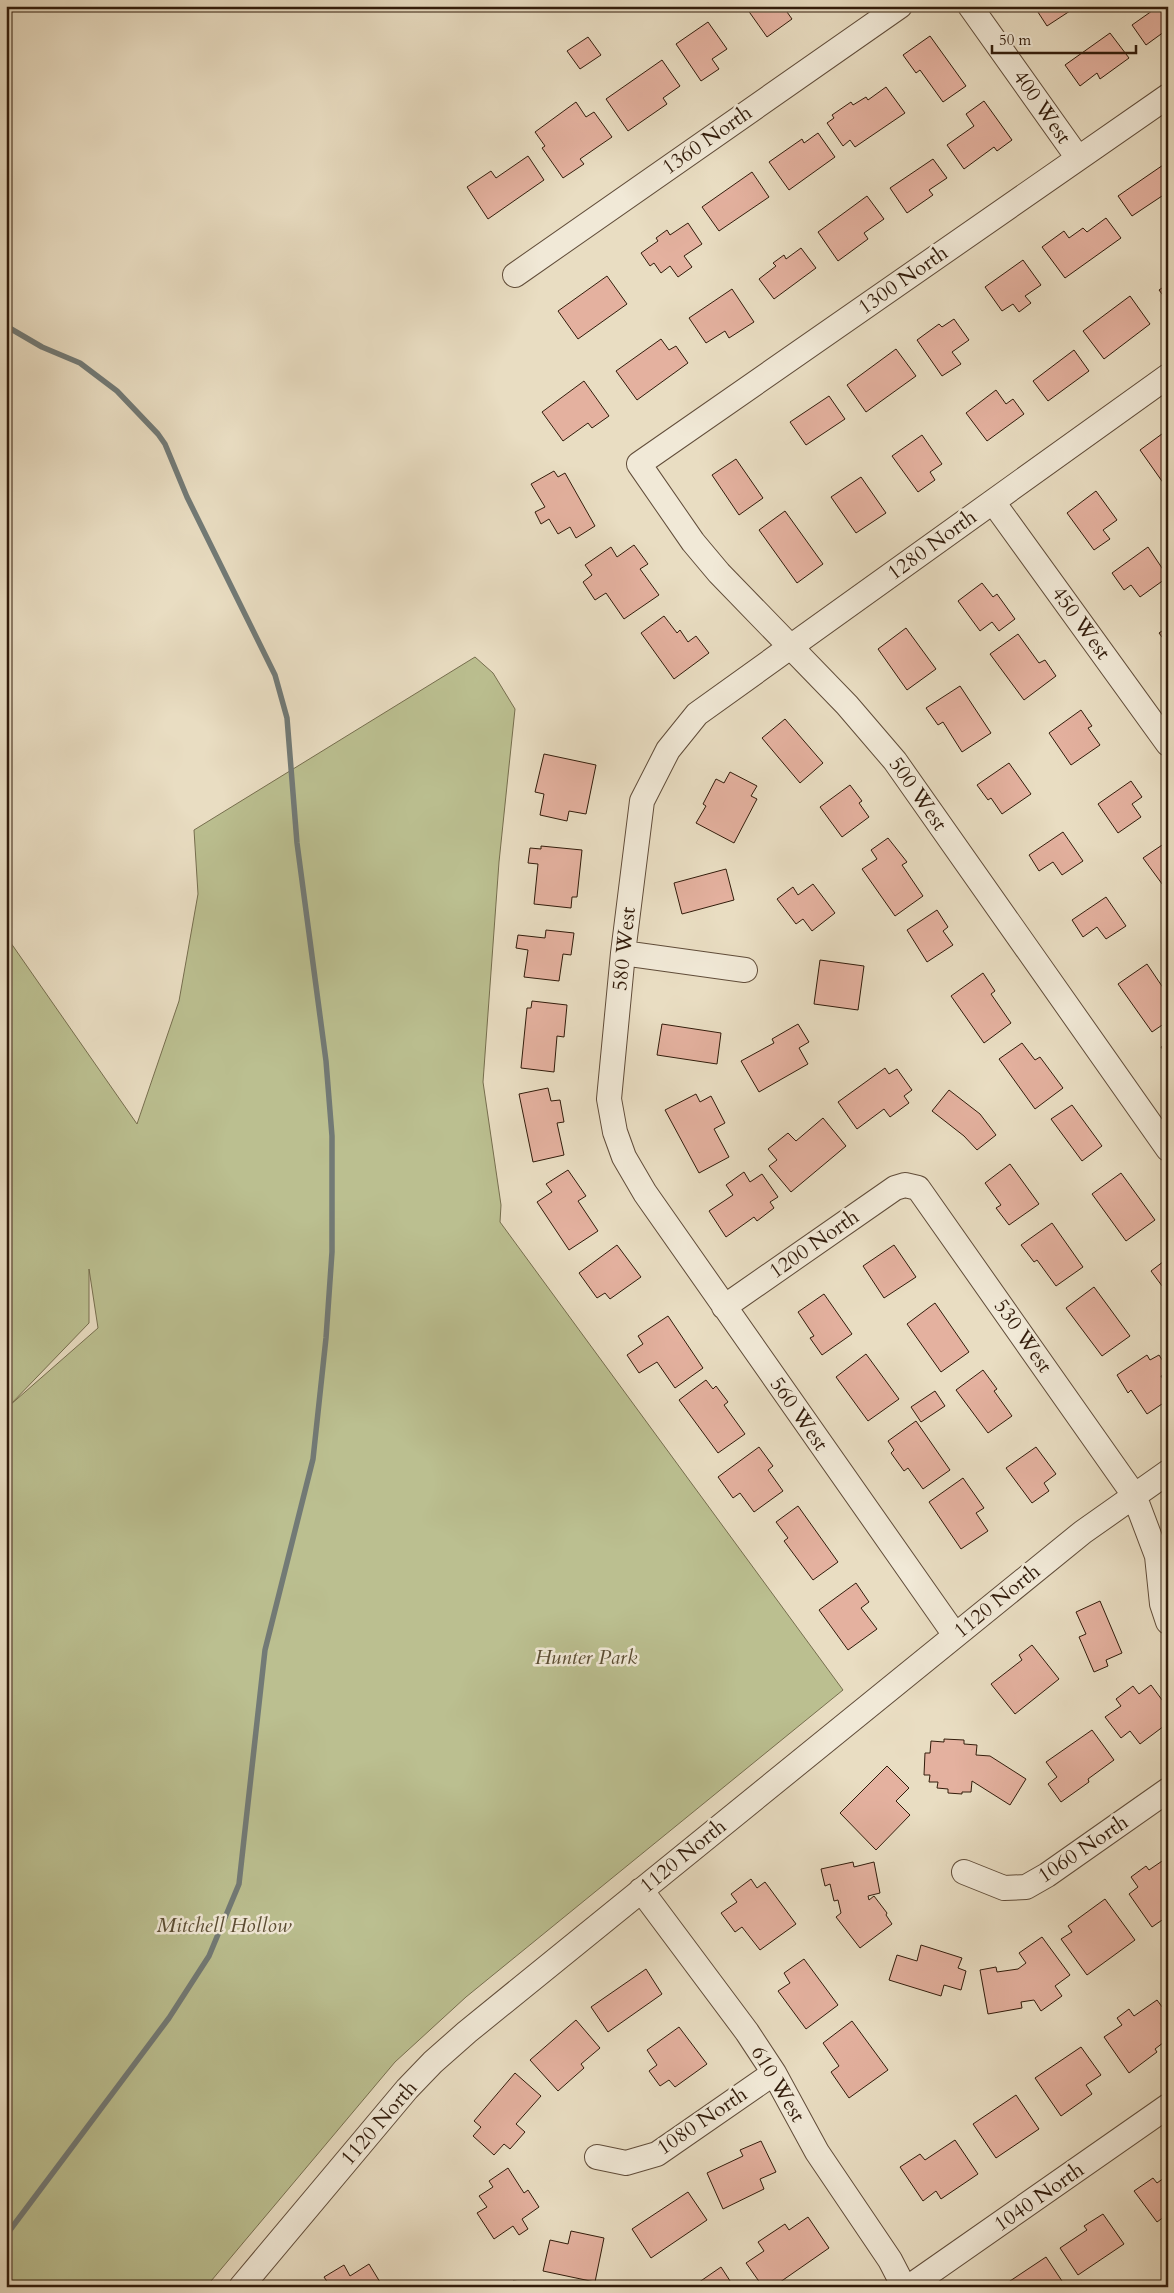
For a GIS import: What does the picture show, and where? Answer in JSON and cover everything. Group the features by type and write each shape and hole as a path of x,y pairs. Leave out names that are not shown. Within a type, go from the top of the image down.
{"street":[{"name":"1360 North","path":"515,274 900,6"},
{"name":"400 West","path":"970,6 1078,158"},
{"name":"1300 North","path":"639,464 1168,96"},
{"name":"1280 North","path":"697,714 1168,376"},
{"name":"500 West","path":"639,464 693,542 718,573 852,711 895,761 1168,1149"},
{"name":"450 West","path":"993,502 1168,744"},
{"name":"580 West","path":"645,1193 624,1157 615,1132 610,1099 622,953 642,801 668,750 697,714"},
{"path":"622,953 745,970"},
{"name":"1200 North","path":"724,1308 879,1198 895,1188 906,1185"},
{"name":"530 West","path":"906,1185 918,1188 924,1196 1134,1495 1157,1556 1162,1604 1168,1622"},
{"name":"560 West","path":"645,1193 954,1634"},
{"name":"1120 North","path":"241,2287 402,2096 433,2062 954,1634 1083,1532 1168,1472"},
{"name":"1060 North","path":"964,1872 1004,1888 1026,1887 1047,1875 1168,1790"},
{"name":"610 West","path":"641,1890 747,2032 774,2073 817,2152 890,2260 904,2287"},
{"name":"1080 North","path":"597,2157 626,2163 657,2154 774,2073"},
{"name":"1040 North","path":"909,2287 1168,2106"}],"green space":[{"name":"Mitchell Hollow","path":"475,657 493,673 515,709 499,862 483,1082 501,1205 500,1222 843,1690 466,1997 395,2062 206,2287 6,2287 6,936 137,1124 179,1001 198,894 194,830","holes":["89,1269 98,1328 9,1406 89,1323"]}],"building":[{"path":"745,6 795,6 787,12 792,19 767,37"},
{"path":"1034,6 1071,6 1073,9 1047,26"},
{"path":"1159,6 1168,6 1168,29 1146,45 1132,25"},
{"path":"708,22 727,49 712,59 719,69 701,81 676,44"},
{"path":"1110,33 1129,58 1100,79 1097,73 1080,86 1065,65"},
{"path":"930,36 966,86 943,102 920,70 916,73 903,55"},
{"path":"588,37 601,55 580,69 567,51"},
{"path":"662,60 680,86 663,98 667,104 628,131 606,99"},
{"path":"886,87 905,113 855,147 850,140 843,146 827,123 834,118 832,115 851,102 853,105 866,97 868,100"},
{"path":"984,101 1012,140 997,151 994,147 964,169 947,145 974,126 966,114"},
{"path":"576,102 586,117 594,112 612,137 580,159 584,164 563,178 542,148 545,146 535,132"},
{"path":"818,133 835,157 789,190 769,162 802,139 804,143"},
{"path":"528,156 544,180 488,219 467,187 491,171 496,178"},
{"path":"933,159 947,178 929,190 933,195 907,213 890,188"},
{"path":"1166,163 1168,192 1132,216 1118,196"},
{"path":"752,172 769,197 719,231 702,207"},
{"path":"867,196 884,219 864,233 868,239 838,261 818,232"},
{"path":"1106,218 1121,238 1065,278 1042,247 1064,231 1069,238 1083,228 1087,232"},
{"path":"688,223 702,244 684,256 692,267 678,277 670,266 661,273 654,263 650,266 641,253 658,241 656,238 667,230 670,235"},
{"path":"801,248 816,268 774,299 759,279 776,266 773,263 784,255 786,259"},
{"path":"1023,260 1041,285 1025,296 1031,303 1019,312 1013,304 1002,311 985,287"},
{"path":"607,276 627,304 578,339 558,311"},
{"path":"1168,284 1168,302 1159,290"},
{"path":"732,289 754,322 729,338 725,331 706,343 689,318"},
{"path":"1130,296 1150,324 1104,359 1083,331"},
{"path":"954,319 969,340 952,352 961,364 942,376 917,340 939,324 942,327"},
{"path":"661,339 669,350 676,346 688,363 637,400 616,371"},
{"path":"896,349 916,376 866,412 847,385"},
{"path":"1074,350 1089,371 1048,401 1033,381"},
{"path":"584,381 609,416 592,428 588,423 563,441 542,412"},
{"path":"996,390 1006,404 1013,399 1024,414 987,441 966,413"},
{"path":"829,396 845,419 806,445 790,422"},
{"path":"1166,431 1168,433 1168,482 1164,484 1140,450"},
{"path":"922,435 942,464 930,472 935,480 918,492 892,456"},
{"path":"736,459 763,498 739,515 712,475"},
{"path":"554,471 558,477 565,473 595,526 576,538 570,527 558,534 549,519 541,524 535,512 545,507 531,484"},
{"path":"861,477 886,513 856,533 831,497"},
{"path":"1096,491 1117,520 1103,530 1110,539 1094,550 1067,513"},
{"path":"785,511 823,564 797,583 759,530"},
{"path":"634,545 648,564 640,569 659,595 624,619 606,593 595,600 583,582 592,575 585,565 611,547 617,557"},
{"path":"1148,547 1168,577 1140,597 1131,585 1124,590 1112,573"},
{"path":"982,583 993,597 997,594 1015,619 999,631 992,622 980,631 958,601"},
{"path":"664,616 677,633 680,630 688,642 696,636 709,653 674,679 641,633"},
{"path":"1168,627 1168,645 1159,633"},
{"path":"906,628 936,669 907,690 878,649"},
{"path":"1018,634 1039,663 1045,660 1056,676 1024,700 990,654"},
{"path":"960,686 991,733 962,752 943,722 938,725 926,708"},
{"path":"1081,710 1092,726 1088,728 1100,745 1071,765 1049,733"},
{"path":"785,719 823,763 800,783 762,738"},
{"path":"544,754 596,765 586,814 569,811 567,821 540,815 544,794 535,792"},
{"path":"1009,763 1031,794 1002,814 991,798 988,800 977,785"},
{"path":"730,772 757,786 751,796 757,799 734,843 696,823 706,806 703,804 716,779 724,783"},
{"path":"1131,781 1142,797 1132,804 1141,817 1118,833 1098,804"},
{"path":"850,785 862,801 859,803 869,817 842,837 820,807"},
{"path":"1063,832 1083,861 1062,875 1053,862 1039,871 1029,855"},
{"path":"888,838 907,862 902,865 923,896 895,916 862,869 877,859 871,850"},
{"path":"1168,841 1168,892 1143,858"},
{"path":"541,846 582,850 577,897 572,897 571,908 534,904 538,864 528,863 530,848 541,849"},
{"path":"726,869 734,900 682,914 674,883"},
{"path":"813,884 835,913 812,931 803,919 796,924 777,899 793,887 798,895"},
{"path":"1106,897 1126,926 1106,939 1097,927 1083,937 1072,920"},
{"path":"937,910 948,927 943,931 953,945 927,962 907,930"},
{"path":"546,930 574,933 571,955 563,954 559,981 524,977 528,950 516,948 518,935 545,938"},
{"path":"820,960 864,966 858,1010 814,1004"},
{"path":"1147,964 1168,995 1168,1021 1152,1032 1118,984"},
{"path":"983,973 995,991 991,994 1011,1023 984,1043 951,996"},
{"path":"532,1001 567,1005 564,1037 557,1036 554,1072 521,1068 527,1008 531,1008"},
{"path":"662,1024 721,1033 717,1064 657,1055"},
{"path":"798,1024 809,1042 799,1048 808,1064 759,1092 741,1061 774,1043 772,1039"},
{"path":"1168,1042 1168,1057 1161,1047"},
{"path":"1022,1043 1035,1060 1040,1057 1063,1088 1035,1109 999,1059"},
{"path":"885,1068 889,1074 897,1069 912,1090 904,1096 909,1103 890,1117 884,1109 857,1129 838,1102"},
{"path":"548,1088 551,1101 560,1100 564,1122 557,1123 564,1155 533,1162 519,1094"},
{"path":"949,1090 980,1114 996,1135 977,1150 964,1136 932,1111"},
{"path":"696,1094 700,1102 711,1096 725,1123 714,1129 729,1157 699,1173 665,1110"},
{"path":"1072,1105 1102,1146 1082,1161 1051,1119"},
{"path":"823,1118 846,1146 791,1192 769,1166 777,1160 768,1149 788,1133 796,1141"},
{"path":"1010,1164 1039,1204 1009,1225 996,1208 1001,1205 985,1183"},
{"path":"568,1170 586,1196 578,1201 598,1231 569,1250 537,1202 552,1192 546,1184"},
{"path":"744,1172 750,1182 762,1174 778,1197 770,1202 774,1208 757,1221 754,1217 726,1237 709,1211 733,1195 726,1185"},
{"path":"1121,1173 1155,1220 1126,1241 1092,1194"},
{"path":"1052,1223 1083,1267 1056,1286 1037,1260 1034,1262 1021,1245"},
{"path":"617,1245 641,1277 610,1299 605,1293 597,1298 579,1273"},
{"path":"894,1245 916,1277 884,1298 863,1266"},
{"path":"1168,1258 1168,1294 1151,1271"},
{"path":"1094,1287 1130,1336 1102,1356 1066,1308"},
{"path":"824,1294 852,1334 822,1355 810,1338 814,1336 798,1312"},
{"path":"935,1303 969,1352 941,1372 907,1324"},
{"path":"668,1316 703,1368 675,1388 657,1362 639,1373 627,1355 643,1344 638,1336"},
{"path":"866,1354 899,1399 868,1421 836,1377"},
{"path":"1147,1355 1150,1360 1159,1355 1168,1369 1168,1372 1161,1376 1168,1387 1168,1400 1147,1414 1131,1390 1128,1393 1117,1375"},
{"path":"983,1370 997,1389 994,1391 1012,1416 988,1433 956,1390"},
{"path":"706,1380 713,1389 716,1386 728,1402 724,1405 745,1434 718,1453 679,1400"},
{"path":"935,1391 945,1406 921,1422 911,1407"},
{"path":"916,1421 950,1470 923,1489 908,1468 904,1471 891,1453 894,1450 888,1441"},
{"path":"759,1447 773,1466 768,1470 783,1491 754,1512 740,1493 733,1498 718,1477"},
{"path":"1036,1447 1056,1474 1044,1483 1049,1491 1032,1503 1006,1468"},
{"path":"963,1478 984,1508 976,1513 988,1531 961,1549 929,1502"},
{"path":"798,1506 838,1562 813,1580 784,1541 788,1538 776,1522"},
{"path":"856,1583 869,1602 861,1608 877,1629 848,1650 819,1610"},
{"path":"1100,1601 1122,1653 1106,1660 1108,1666 1094,1672 1079,1637 1086,1634 1076,1612"},
{"path":"1032,1645 1059,1679 1015,1714 991,1684 1022,1660 1019,1655"},
{"path":"1151,1685 1168,1708 1168,1723 1140,1744 1130,1731 1121,1738 1105,1717 1121,1706 1116,1699 1133,1686 1139,1694"},
{"path":"1092,1730 1114,1760 1088,1779 1089,1782 1061,1802 1048,1784 1057,1777 1046,1762"},
{"path":"944,1739 964,1740 964,1744 977,1745 976,1755 990,1756 1026,1779 1010,1805 972,1781 971,1792 962,1792 962,1794 948,1793 948,1789 937,1788 938,1782 929,1782 930,1775 924,1775 925,1753 930,1753 931,1741 944,1742"},
{"path":"887,1766 909,1788 896,1801 910,1815 876,1850 840,1813"},
{"path":"1168,1857 1168,1916 1152,1927 1129,1894 1138,1887 1131,1877 1146,1866 1149,1870"},
{"path":"853,1862 854,1867 874,1862 880,1893 868,1896 869,1900 874,1896 887,1913 886,1915 892,1924 860,1948 836,1917 841,1913 838,1900 834,1901 830,1884 825,1886 821,1869"},
{"path":"751,1879 757,1888 765,1882 796,1924 760,1950 742,1927 735,1932 721,1913 737,1902 731,1894"},
{"path":"1105,1899 1135,1940 1087,1975 1061,1939 1072,1932 1068,1926"},
{"path":"1042,1937 1070,1975 1055,1986 1062,1996 1041,2011 1034,2000 1021,2002 1022,2008 988,2014 980,1970 996,1967 997,1972 1018,1969 1026,1963 1019,1953"},
{"path":"921,1945 962,1958 958,1968 966,1971 961,1990 944,1985 941,1996 889,1980 897,1955 917,1961"},
{"path":"804,1959 838,2005 806,2029 778,1991 790,1983 784,1973"},
{"path":"646,1969 662,1994 608,2032 591,2007"},
{"path":"1157,2000 1168,2015 1168,2032 1164,2034 1168,2039 1155,2049 1157,2052 1129,2073 1104,2037 1122,2025 1117,2018 1129,2009 1134,2016"},
{"path":"576,2020 600,2048 581,2064 584,2068 558,2091 530,2060"},
{"path":"852,2021 888,2070 849,2098 831,2072 839,2066 823,2043"},
{"path":"679,2027 707,2064 675,2087 669,2080 660,2086 649,2071 657,2065 647,2050"},
{"path":"1081,2047 1101,2075 1086,2085 1092,2094 1061,2116 1035,2078"},
{"path":"515,2073 541,2096 516,2124 525,2132 510,2149 504,2144 494,2155 473,2136 481,2127 474,2121"},
{"path":"1016,2095 1039,2129 996,2158 973,2124"},
{"path":"955,2140 978,2174 941,2199 936,2191 923,2201 900,2167 920,2154 925,2160"},
{"path":"761,2141 776,2172 760,2179 764,2189 723,2209 707,2173 743,2156 740,2150"},
{"path":"508,2168 524,2193 528,2190 539,2207 522,2219 528,2229 519,2235 513,2226 494,2239 477,2213 487,2207 479,2196 493,2187 489,2181"},
{"path":"1168,2175 1168,2214 1157,2222 1134,2191 1153,2178 1157,2183"},
{"path":"688,2192 707,2220 651,2258 632,2229"},
{"path":"1103,2214 1124,2244 1078,2275 1060,2248 1087,2230 1084,2226"},
{"path":"808,2217 829,2248 773,2287 763,2287 746,2263 764,2251 758,2242 785,2224 789,2230"},
{"path":"571,2231 604,2238 595,2282 543,2271 550,2240 568,2244"},
{"path":"1046,2257 1066,2287 1001,2287"},
{"path":"369,2264 383,2287 322,2287 328,2283 324,2277 344,2265 350,2276"},
{"path":"721,2267 734,2287 692,2287"},
{"path":"513,2281 530,2283 530,2287 512,2287"}],"waterway":[{"path":"6,326 42,347 80,363 117,391 158,434 165,444 187,497 275,675 287,718 297,843 326,1061 332,1136 332,1252 326,1338 313,1459 265,1650 239,1884 209,1956 169,2018 10,2230 6,2239"}],"park label":[{"name":"Hunter Park","path":"586,1657"}]}
